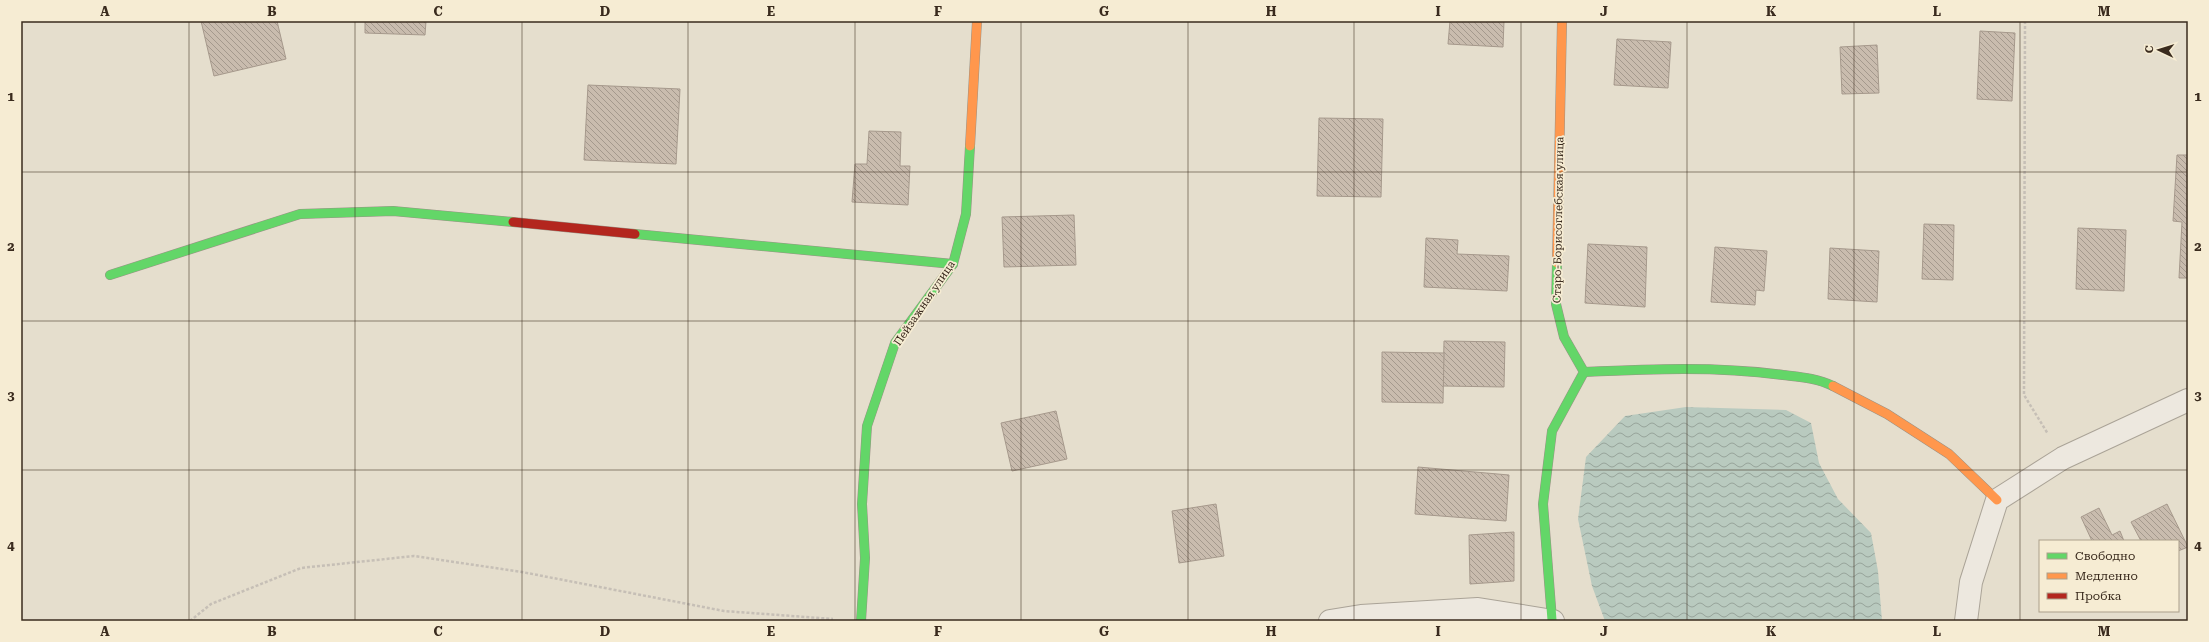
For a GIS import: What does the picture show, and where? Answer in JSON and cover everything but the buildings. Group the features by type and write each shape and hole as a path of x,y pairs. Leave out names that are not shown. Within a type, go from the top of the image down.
{"street":[{"name":"Пейзажная улица","path":"862,621 865,558 862,504 867,426 895,343 952,264 966,214 976,21"},
{"name":"Старо-Борисоглебская улица","path":"1562,21 1556,304 1564,337 1584,372"},
{"path":"110,275 300,214 393,210 952,264"},
{"path":"1330,621 1361,616 1478,609 1552,620 1543,504 1552,431 1584,372 1658,369 1745,370 1822,380 1887,414 1949,454 1997,500"},
{"path":"1966,621 1971,582 1997,500 2063,458 2188,400"}],"path":[{"path":"2025,21 2024,395 2063,458"},
{"path":"190,621 211,604 301,568 414,556 522,572 724,611 862,621"}],"water":[{"path":"1686,407 1786,410 1811,423 1819,463 1838,499 1871,533 1878,571 1882,621 1605,621 1592,586 1578,519 1586,457 1625,416"}],"traffic: fast":[{"path":"861,621 865,558 862,504 867,426 895,343 953,264 966,214 970,146"},
{"path":"110,275 300,214 393,211 513,222"},
{"path":"635,234 953,264"},
{"path":"1552,620 1543,504 1552,431 1584,372 1564,337 1556,304 1557,263"},
{"path":"1584,372 1659,369 1733,370 1802,377 1821,381 1833,386"}],"traffic: slow":[{"path":"970,146 977,21"},
{"path":"1557,263 1562,21"},
{"path":"1833,386 1887,414 1949,454 1997,500"}],"traffic: jam":[{"path":"513,222 635,234"}]}
